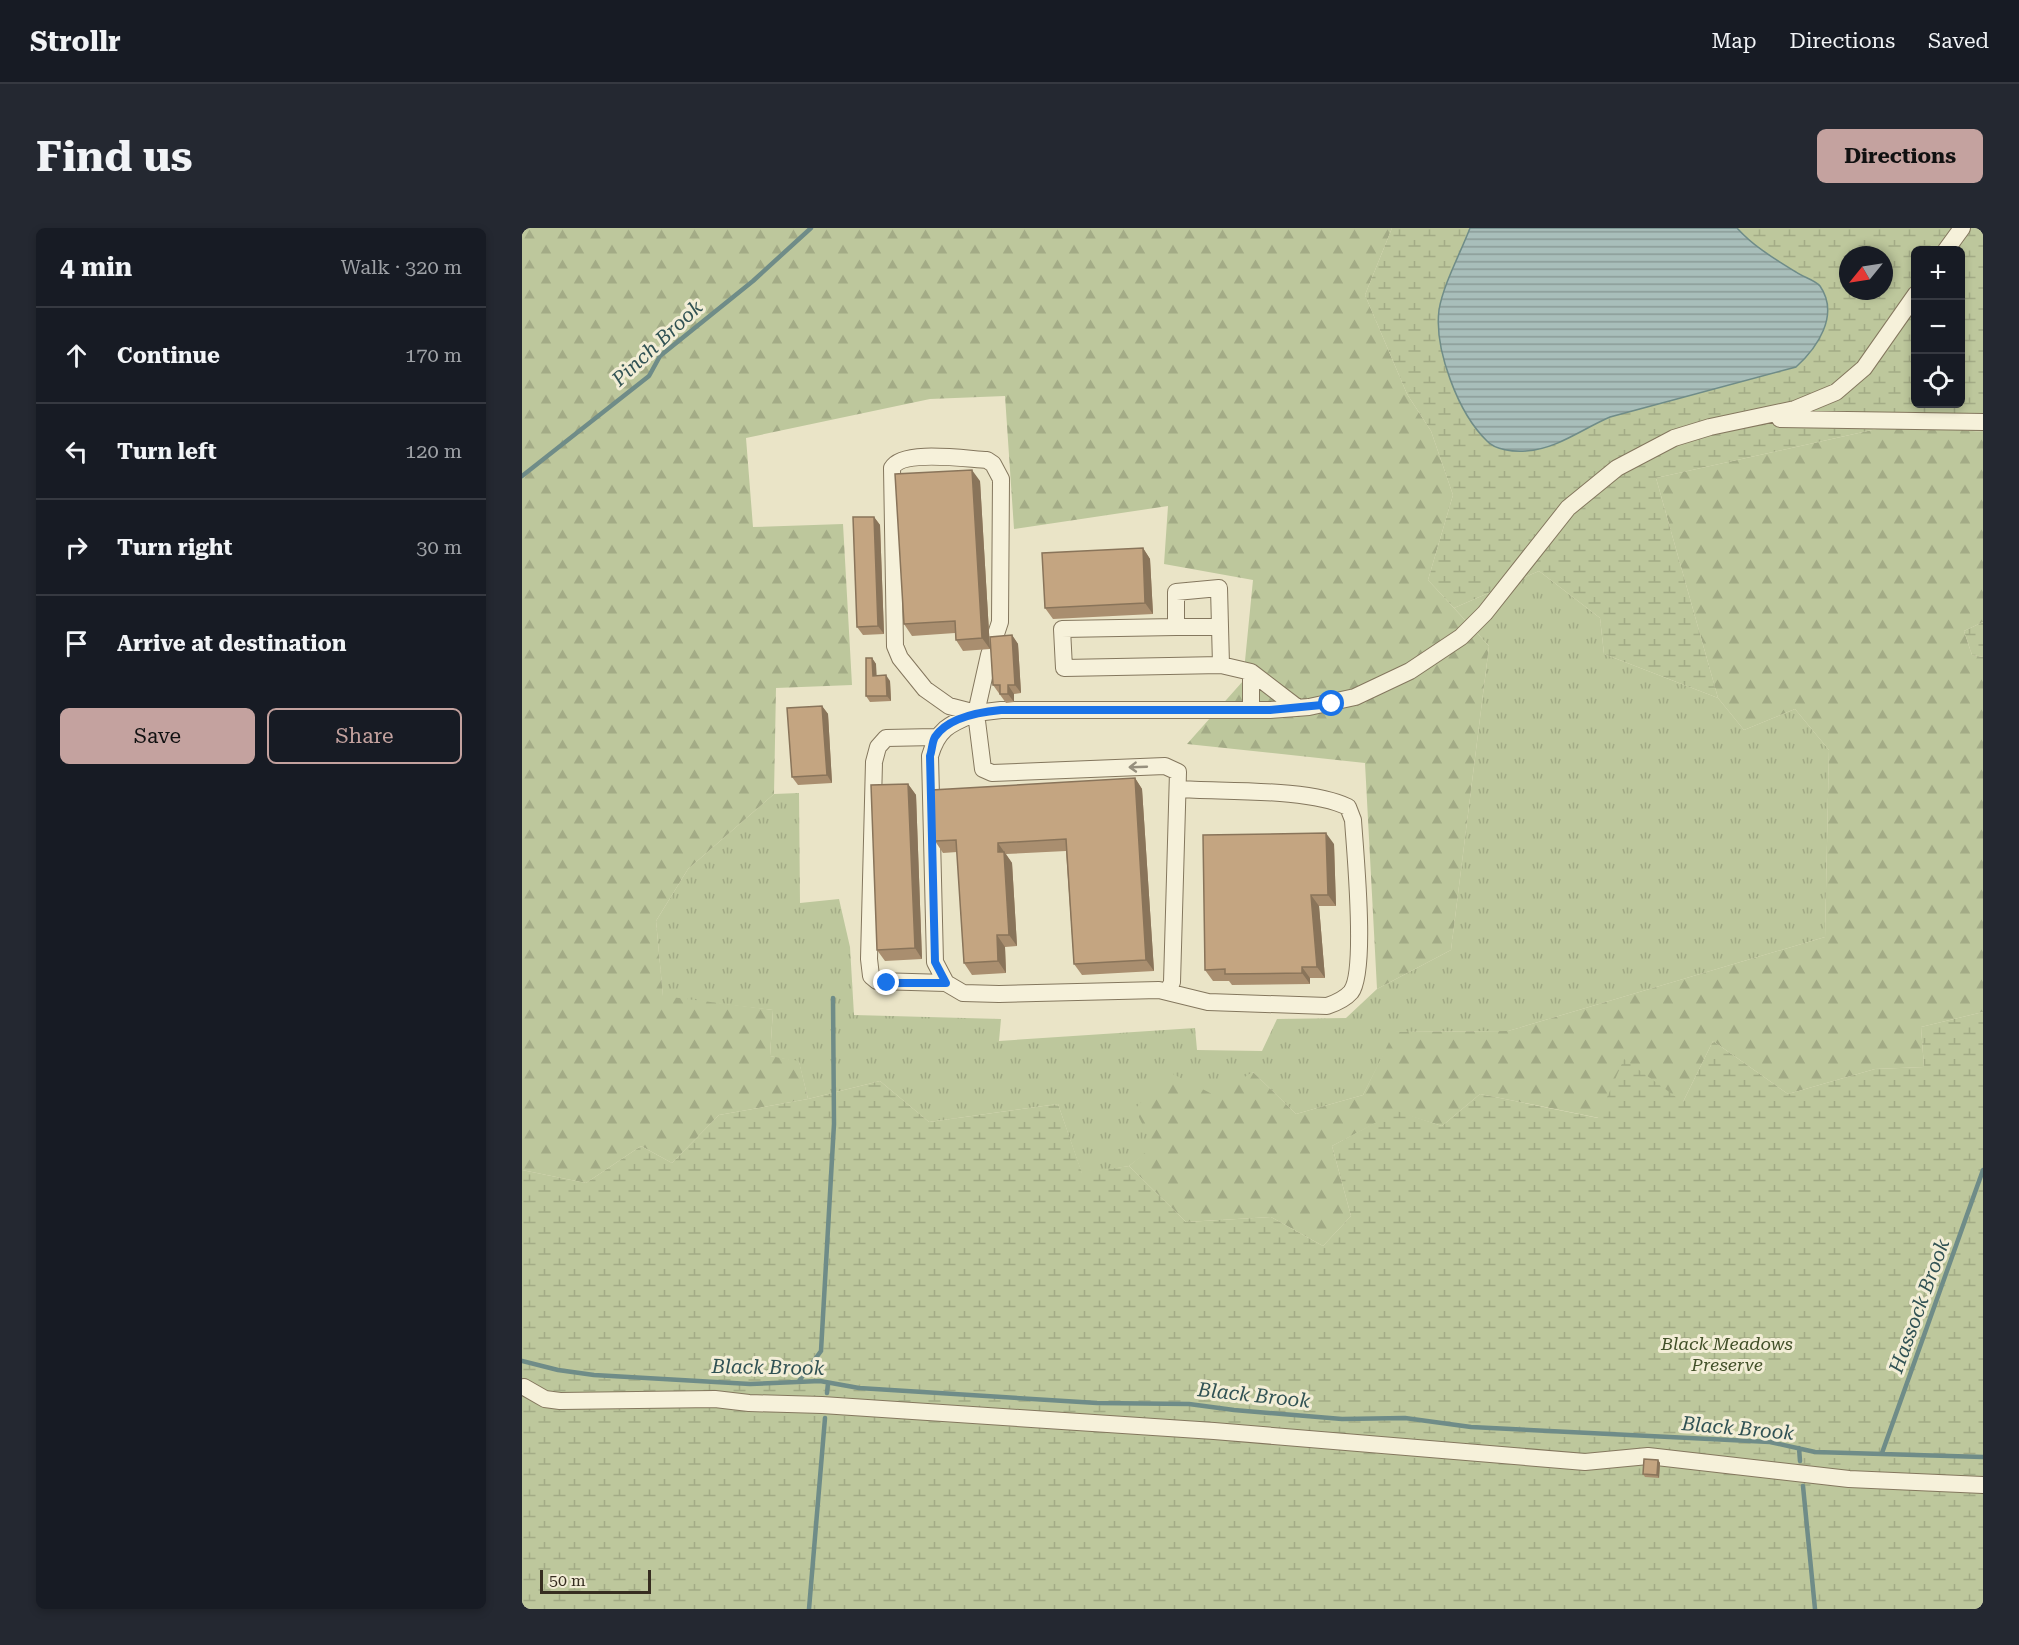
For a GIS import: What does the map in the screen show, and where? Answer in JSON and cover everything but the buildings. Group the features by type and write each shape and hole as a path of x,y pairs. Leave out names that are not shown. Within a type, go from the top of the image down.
{"street":[{"path":"1949,246 1962,228"},
{"path":"946,983 935,962 930,756 935,737 951,723 976,713 1001,710 1251,710 1332,704 1355,697 1437,656 1461,637 1485,614 1547,531 1593,486 1635,458 1674,438 1710,427 1815,403 1849,382 1864,368 1912,300"},
{"path":"1750,418 1983,422"},
{"path":"976,713 958,710 938,700 913,676 895,646 892,468 900,460 909,457 987,460 993,464 1001,479 1000,622 989,655 976,713 981,766 985,772 1165,766 1178,772 1172,982 1168,992"},
{"path":"1176,627 1176,592 1219,588 1221,665"},
{"path":"1220,627 1062,629 1064,668 1221,665 1251,672 1298,708"},
{"path":"1251,672 1251,710"},
{"path":"935,737 886,738 878,747 874,762 869,959 872,976 877,981 946,983 963,993 1159,990 1208,1002 1327,1006 1338,1002 1352,990 1359,964 1353,820 1348,807 1334,800 1310,795 1179,789"},
{"path":"524,1387 545,1399 560,1401 715,1399 749,1404 822,1405 1214,1431 1585,1462 1648,1456 1849,1479 1983,1485"}],"green space":[{"path":"522,228 1392,228 1365,295 1407,394 1431,431 1453,495 1428,580 1489,646 1451,950 1377,989 1365,763 1187,744 1243,681 1253,580 1164,564 1168,506 1014,529 1005,396 930,399 746,438 753,527 843,524 852,685 776,688 774,794 688,869 656,921 663,996 773,1010 770,1056 799,1061 808,1099 719,1115 672,1163 641,1146 586,1183 522,1170"},
{"path":"1392,228 1983,228 1983,432 1899,424 1656,478 1718,698 1604,654 1600,618 1539,571 1454,608 1428,580 1453,495 1431,431 1407,394 1365,295"},
{"path":"1899,424 1983,432 1983,622 1964,631 1972,655 1983,657 1983,1012 1921,1027 1924,1067 1875,1069 1788,1094 1713,1041 1683,1102 1599,1118 1480,1094 1442,1126 1397,1112 1332,1146 1351,1216 1323,1246 1271,1217 1186,1222 1129,1166 1153,1146 1135,1109 1169,1072 1214,1095 1253,1072 1296,1114 1363,1095 1394,1032 1508,1031 1825,937 1829,750 1795,709 1744,730 1718,698 1656,478"},
{"path":"1539,571 1600,618 1604,654 1718,698 1744,730 1795,709 1829,750 1825,937 1508,1031 1395,1032 1363,1095 1296,1114 1253,1072 1129,1166 1082,1174 1058,1104 929,1122 880,1081 808,1099 799,1062 770,1056 773,1010 663,997 656,921 688,869 774,794 799,793 800,903 839,899 850,947 854,1015 1001,1019 999,1041 1195,1028 1197,1050 1262,1051 1277,1019 1346,1018 1377,989 1451,950 1489,646 1454,608"},
{"path":"1983,622 1983,657 1972,655 1964,631"},
{"name":"Black Meadows Preserve","path":"1983,1012 1983,1609 522,1609 522,1170 586,1183 641,1146 672,1163 719,1115 808,1099 880,1081 929,1122 1058,1104 1082,1173 1129,1166 1186,1222 1271,1217 1323,1246 1351,1216 1332,1146 1397,1111 1442,1126 1480,1094 1598,1118 1624,1059 1683,1102 1713,1041 1788,1094 1875,1069 1924,1067 1921,1027"}],"water":[{"path":"1470,228 1737,228 1765,252 1820,286 1826,297 1827,319 1818,341 1796,367 1610,417 1548,447 1526,451 1505,450 1490,444 1476,429 1450,380 1440,343 1438,326 1441,300"}],"waterway":[{"name":"Pinch Brook","path":"522,476 649,376 660,356 753,281 811,228"},
{"path":"799,1381 821,1351 834,1124 833,998"},
{"name":"Hassock Brook","path":"1882,1453 1983,1170"},
{"name":"Black Brook","path":"522,1361 558,1370 594,1375 750,1384 820,1381 859,1388 1097,1403 1189,1404 1342,1419 1405,1418 1471,1427 1770,1442 1815,1452 1983,1457"},
{"path":"827,1393 828,1383"},
{"path":"809,1609 825,1418"},
{"path":"1799,1448 1800,1461"},
{"path":"1803,1486 1815,1609"}],"route":[{"path":"887,983 946,983 935,962 930,756 935,737 951,723 976,713 1001,710 1270,710 1332,704"}]}
